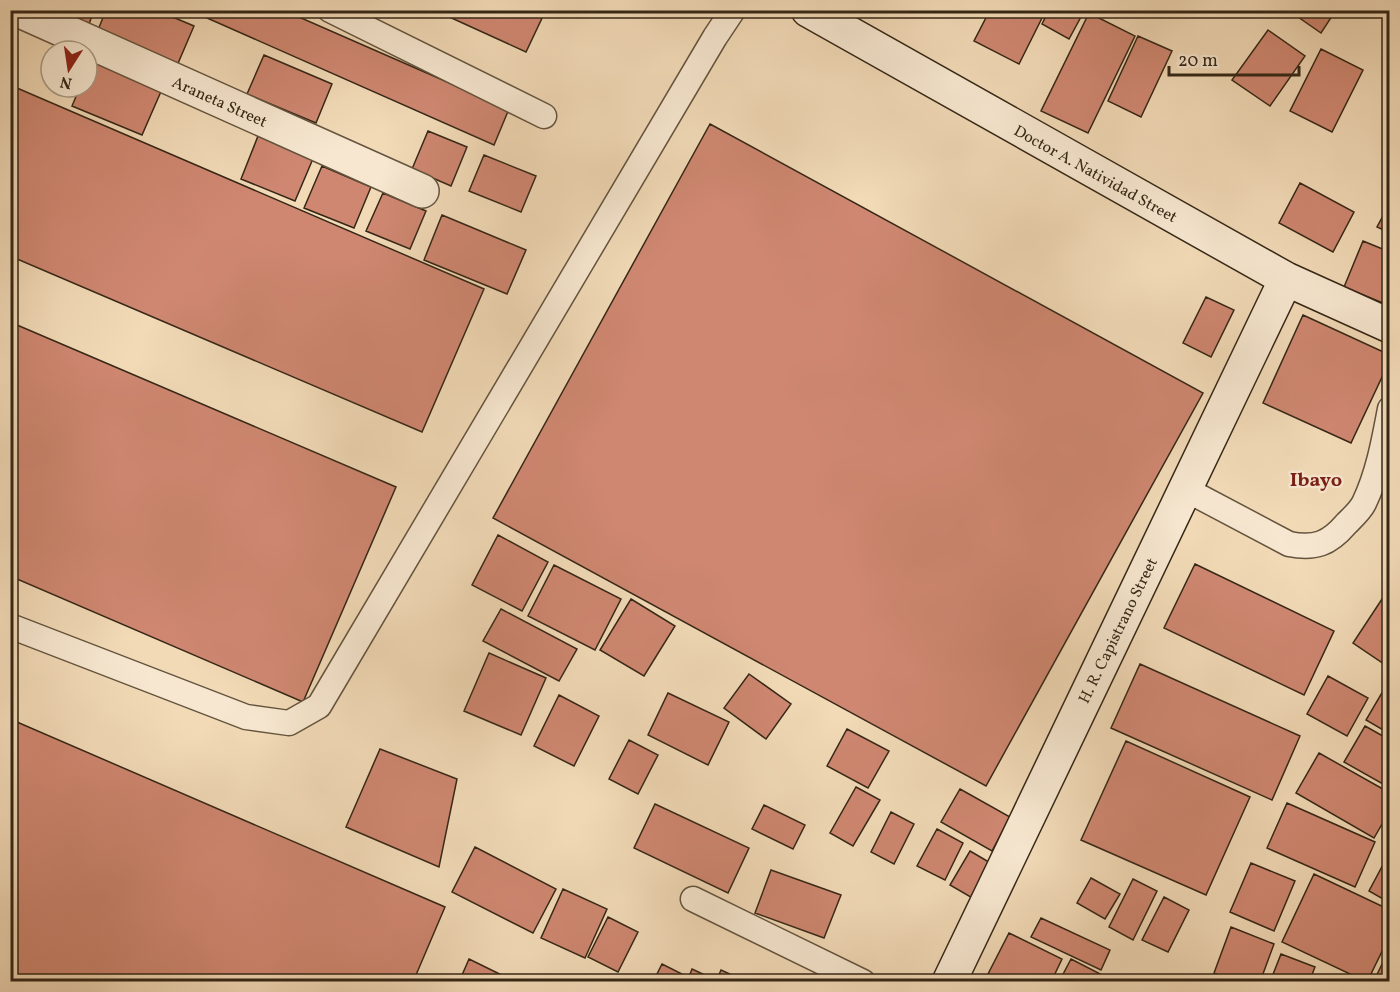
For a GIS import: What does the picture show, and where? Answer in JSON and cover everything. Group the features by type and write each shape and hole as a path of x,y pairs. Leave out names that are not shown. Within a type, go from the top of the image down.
{"street":[{"name":"Araneta Street","path":"18,10 422,191"},
{"name":"Doctor A. Natividad Street","path":"808,10 1286,279 1389,326"},
{"name":"H. R. Capistrano Street","path":"949,981 1286,279"}],"lane":[{"path":"330,10 544,116"},
{"path":"10,626 246,717 289,723 319,706 733,10"},
{"path":"1185,489 1289,544 1305,547 1321,544 1336,536 1363,505 1381,458 1389,409"},
{"path":"693,899 863,981"}],"building":[{"path":"49,10 94,10 88,27"},
{"path":"106,10 156,10 194,26 176,68 96,35"},
{"path":"189,10 283,10 509,109 494,145"},
{"path":"434,10 530,10 543,16 526,52"},
{"path":"990,10 1046,10 1019,64 974,41"},
{"path":"1049,10 1074,10 1082,15 1069,39 1042,24"},
{"path":"1288,10 1336,10 1321,33"},
{"path":"1089,13 1135,36 1088,133 1041,111"},
{"path":"1268,30 1305,56 1270,106 1232,80"},
{"path":"1138,36 1172,51 1141,117 1108,101"},
{"path":"1321,49 1363,70 1332,132 1290,111"},
{"path":"264,55 332,84 316,123 247,94"},
{"path":"99,60 163,87 142,135 72,106 75,99 99,99"},
{"path":"10,85 484,289 422,432 10,256"},
{"path":"710,124 1203,393 986,786 493,518"},
{"path":"260,131 315,154 295,201 241,179"},
{"path":"428,131 467,147 451,186 412,169"},
{"path":"484,155 536,176 521,212 469,191"},
{"path":"322,166 371,187 354,228 304,208"},
{"path":"1300,183 1354,212 1333,252 1279,223"},
{"path":"383,193 426,211 410,249 366,231"},
{"path":"1390,203 1390,233 1377,227"},
{"path":"442,215 526,250 507,294 424,260"},
{"path":"1363,241 1390,252 1390,306 1344,287"},
{"path":"1206,297 1234,310 1211,357 1183,343"},
{"path":"1303,315 1390,355 1390,360 1351,443 1263,403"},
{"path":"10,322 396,487 303,702 10,576"},
{"path":"498,535 548,562 522,611 472,585"},
{"path":"1195,564 1334,631 1304,695 1164,628"},
{"path":"554,565 621,599 595,650 528,616"},
{"path":"1384,596 1390,599 1390,668 1353,643"},
{"path":"631,599 675,626 644,676 600,650"},
{"path":"501,609 577,649 559,681 483,641"},
{"path":"489,653 546,678 521,735 464,711"},
{"path":"1140,664 1300,736 1272,800 1111,728"},
{"path":"749,674 791,704 766,739 724,708"},
{"path":"1328,676 1368,698 1347,736 1307,714"},
{"path":"1390,679 1390,734 1366,720"},
{"path":"668,693 729,722 708,765 648,735"},
{"path":"559,695 599,716 574,766 534,746"},
{"path":"10,719 445,907 413,982 10,982"},
{"path":"1365,726 1390,740 1390,788 1344,762"},
{"path":"847,729 889,751 868,788 827,766"},
{"path":"629,740 658,755 638,794 609,779"},
{"path":"1126,741 1250,797 1206,895 1081,840"},
{"path":"380,749 457,779 439,867 346,827"},
{"path":"1319,753 1390,793 1390,810 1374,838 1296,793"},
{"path":"856,787 880,800 853,846 830,833"},
{"path":"960,789 1010,817 992,851 941,822"},
{"path":"1287,803 1375,842 1355,887 1267,848"},
{"path":"655,804 749,848 728,893 634,848"},
{"path":"764,805 805,825 793,849 752,829"},
{"path":"891,812 914,824 894,864 871,852"},
{"path":"937,829 963,843 945,880 917,866"},
{"path":"475,847 556,889 533,933 452,892"},
{"path":"970,851 994,865 974,899 950,885"},
{"path":"1385,861 1390,863 1390,903 1369,891"},
{"path":"1251,863 1295,881 1274,931 1230,912"},
{"path":"771,870 841,895 824,938 755,913"},
{"path":"1314,874 1390,910 1390,935 1367,982 1282,942"},
{"path":"1091,878 1120,894 1105,919 1077,903"},
{"path":"1133,879 1157,891 1133,940 1109,927"},
{"path":"563,889 607,909 585,958 541,938"},
{"path":"1164,897 1189,910 1168,952 1142,940"},
{"path":"608,917 638,932 618,972 588,957"},
{"path":"1041,918 1110,950 1101,970 1031,937"},
{"path":"1231,927 1274,944 1260,982 1235,982 1214,973"},
{"path":"1009,933 1062,959 1051,982 998,982 987,976"},
{"path":"1390,947 1390,982 1375,982 1374,981"},
{"path":"1281,954 1315,967 1309,982 1270,982"},
{"path":"469,959 516,982 459,982"},
{"path":"1071,959 1110,979 1108,982 1059,982"},
{"path":"662,964 686,976 683,982 653,982"},
{"path":"692,969 709,977 707,982 687,982"},
{"path":"721,970 747,982 716,982"}],"district":[{"name":"Ibayo","path":"1316,479"}]}
